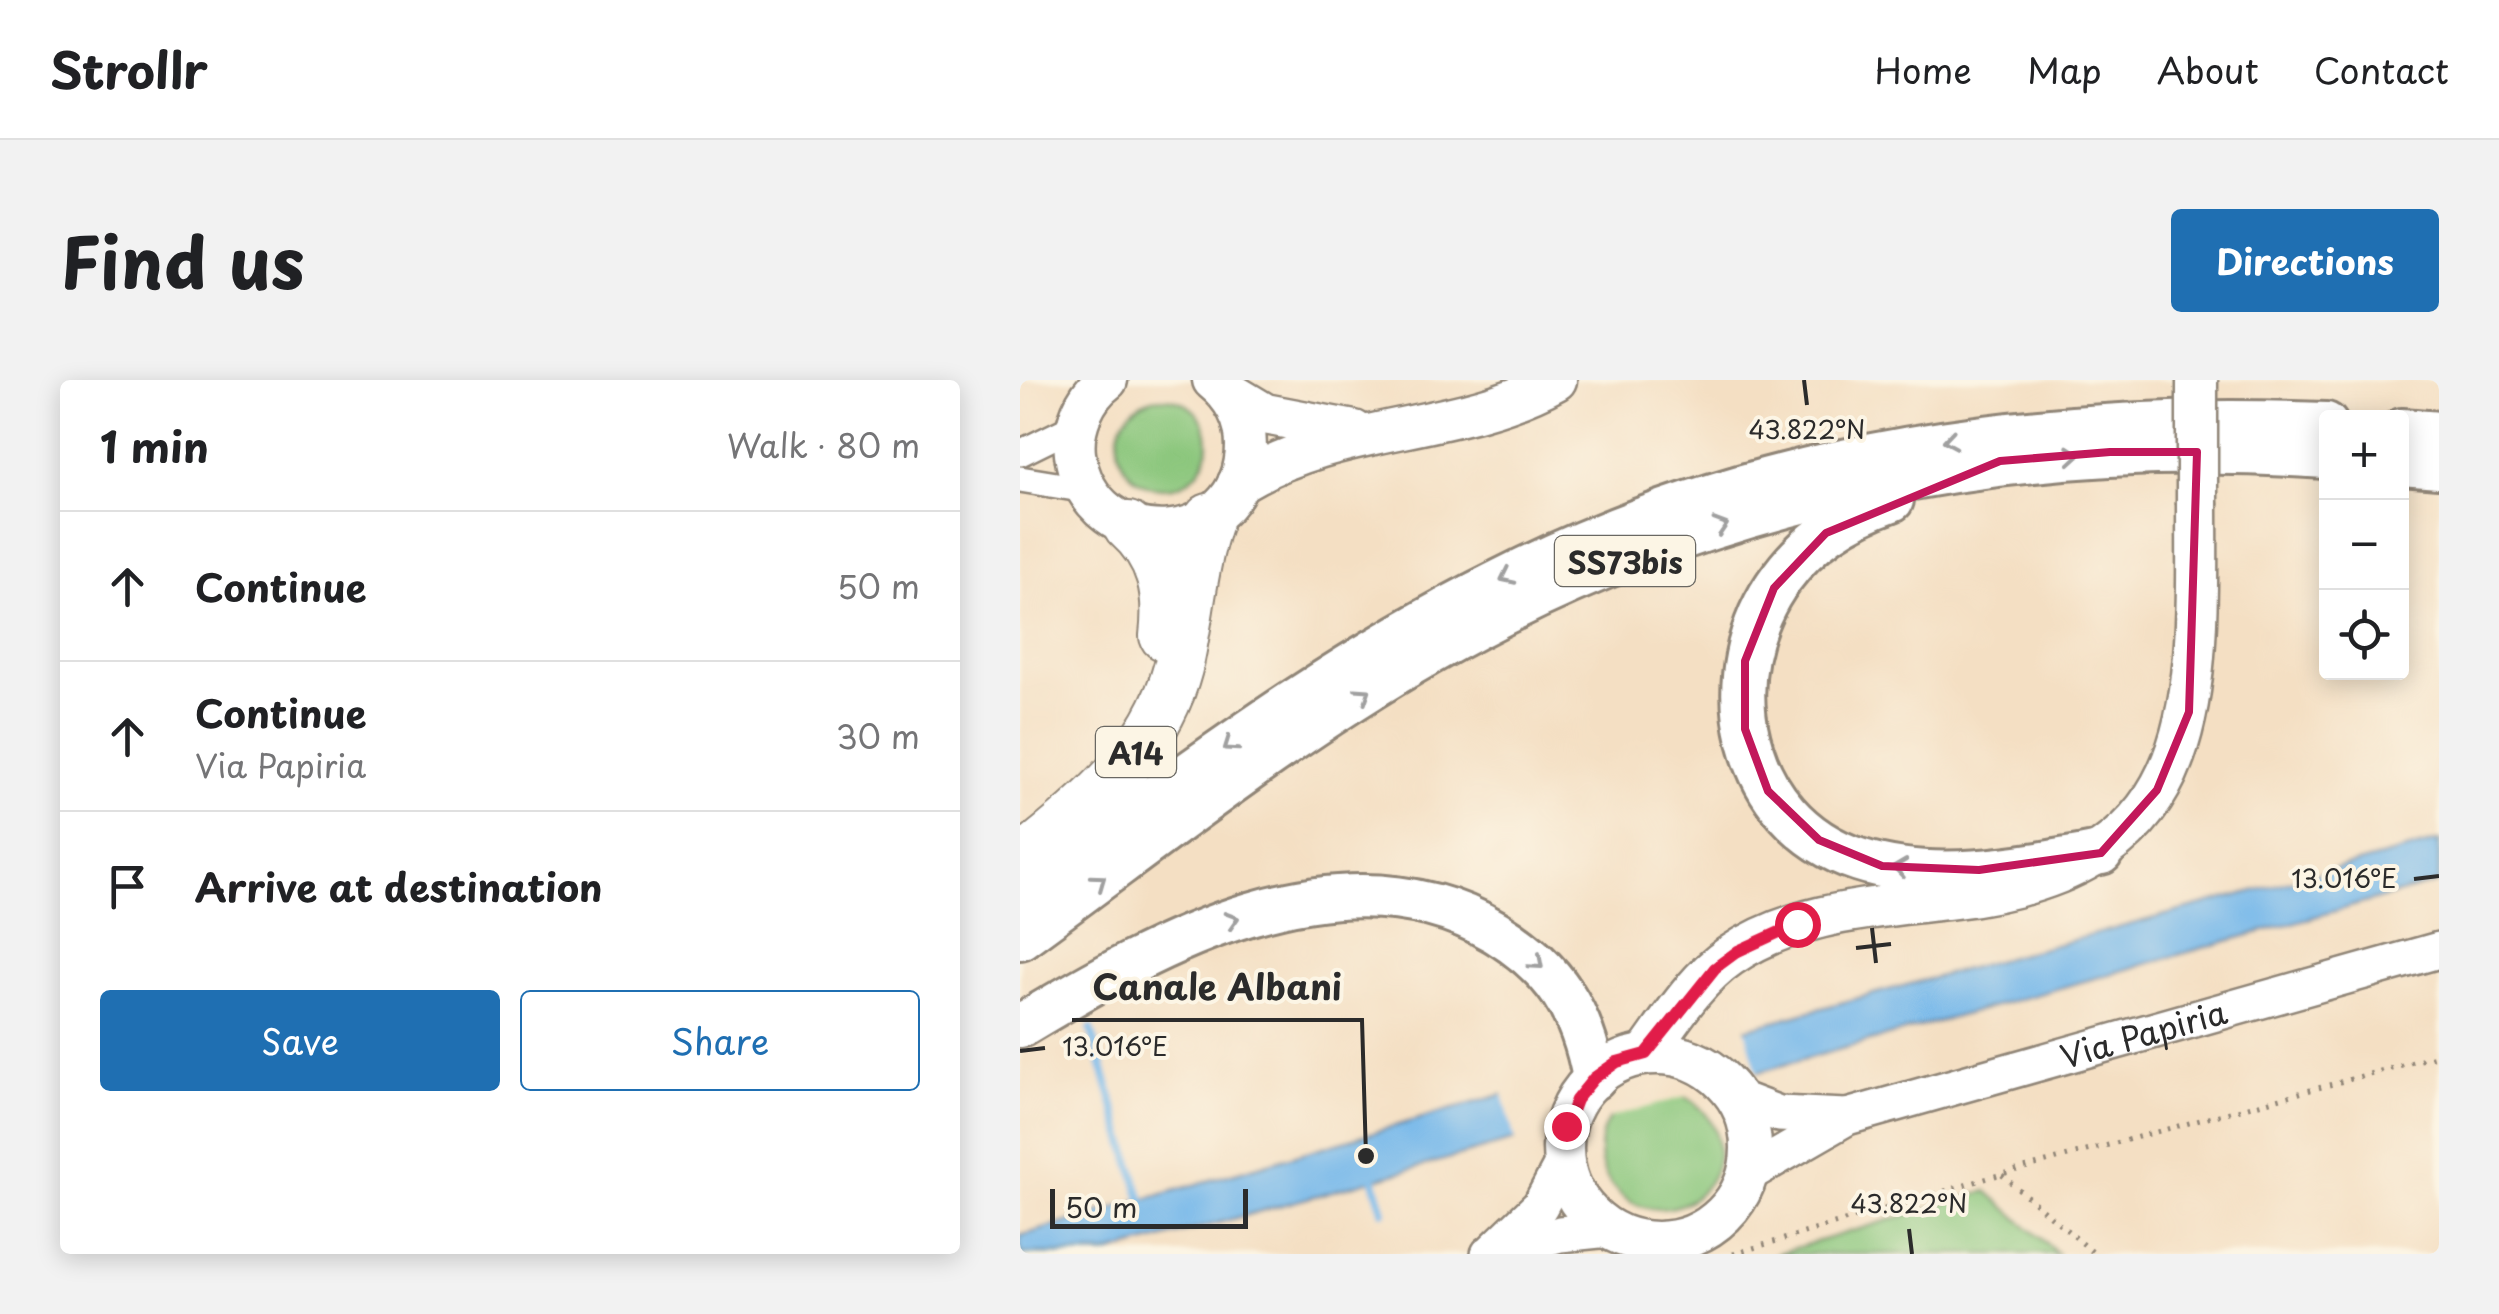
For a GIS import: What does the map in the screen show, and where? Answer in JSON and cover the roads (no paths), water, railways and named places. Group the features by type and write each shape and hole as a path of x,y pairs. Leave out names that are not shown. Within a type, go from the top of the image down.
{"highway":[{"name":"SS73bis","path":"1020,894 1249,732 1410,630 1542,560 1690,503 1816,467 2008,432 2116,422 2319,424"},
{"path":"2409,431 2439,433"},
{"name":"SS73bis","path":"1020,938 1351,702 1511,609 1572,580 1766,512 1888,482 2000,461 2110,452 2319,457"},
{"path":"2000,461 1861,512 1826,533 1792,564 1768,599 1749,647 1742,693 1748,742 1762,780 1783,809 1819,840 1856,859 1907,870 1960,871 2101,852"},
{"path":"2409,465 2439,467"},
{"name":"A14","path":"1020,861 1118,776 1157,722 1177,672 1193,574 1224,500"},
{"name":"A14","path":"1020,842 1103,765 1134,719 1158,670 1166,594 1151,552 1128,526"},
{"path":"1020,1026 1129,963 1240,917 1300,902 1396,898 1465,916 1500,935 1542,967 1575,1008 1594,1078"}],"main road":[{"path":"1102,382 1078,425 1078,470 1104,512 1128,526 1156,532 1184,529 1292,455 1363,432 1474,412 1533,393 1556,380"},
{"path":"1646,1054 1715,968 1768,935 1824,916 2016,888 2054,876 2101,852 2130,825 2157,790 2189,712 2198,638 2197,380"},
{"path":"1219,385 1265,414 1363,432"},
{"path":"1219,385 1239,410 1246,434 1246,459 1224,500"},
{"name":"Via Papiria","path":"1700,1064 1738,1098 1779,1114 1847,1117 2439,950"},
{"path":"1594,1078 1617,1062 1646,1054 1676,1055 1700,1064 1699,1020 1715,968"},
{"name":"Via Papiria","path":"1489,1254 1540,1206 1564,1160 1566,1126 1576,1100 1594,1078"},
{"path":"1738,1098 1750,1135 1754,1182"},
{"name":"Via Papiria","path":"1489,1254 1560,1234 1608,1229 1659,1243 1690,1237 1717,1221 1754,1182 1847,1117"},
{"path":"1564,1160 1583,1206 1608,1229"}],"street":[{"path":"1020,453 1078,425"},
{"path":"1020,479 1087,490"}],"water":[{"path":"2439,841 2439,882 1107,1254 1020,1254 1020,1236 1504,1094"}],"waterway":[{"path":"1091,1029 1144,1207"},
{"path":"1372,1174 1383,1211"}],"place":[{"name":"Canale Albani","path":"1366,1156"}]}
